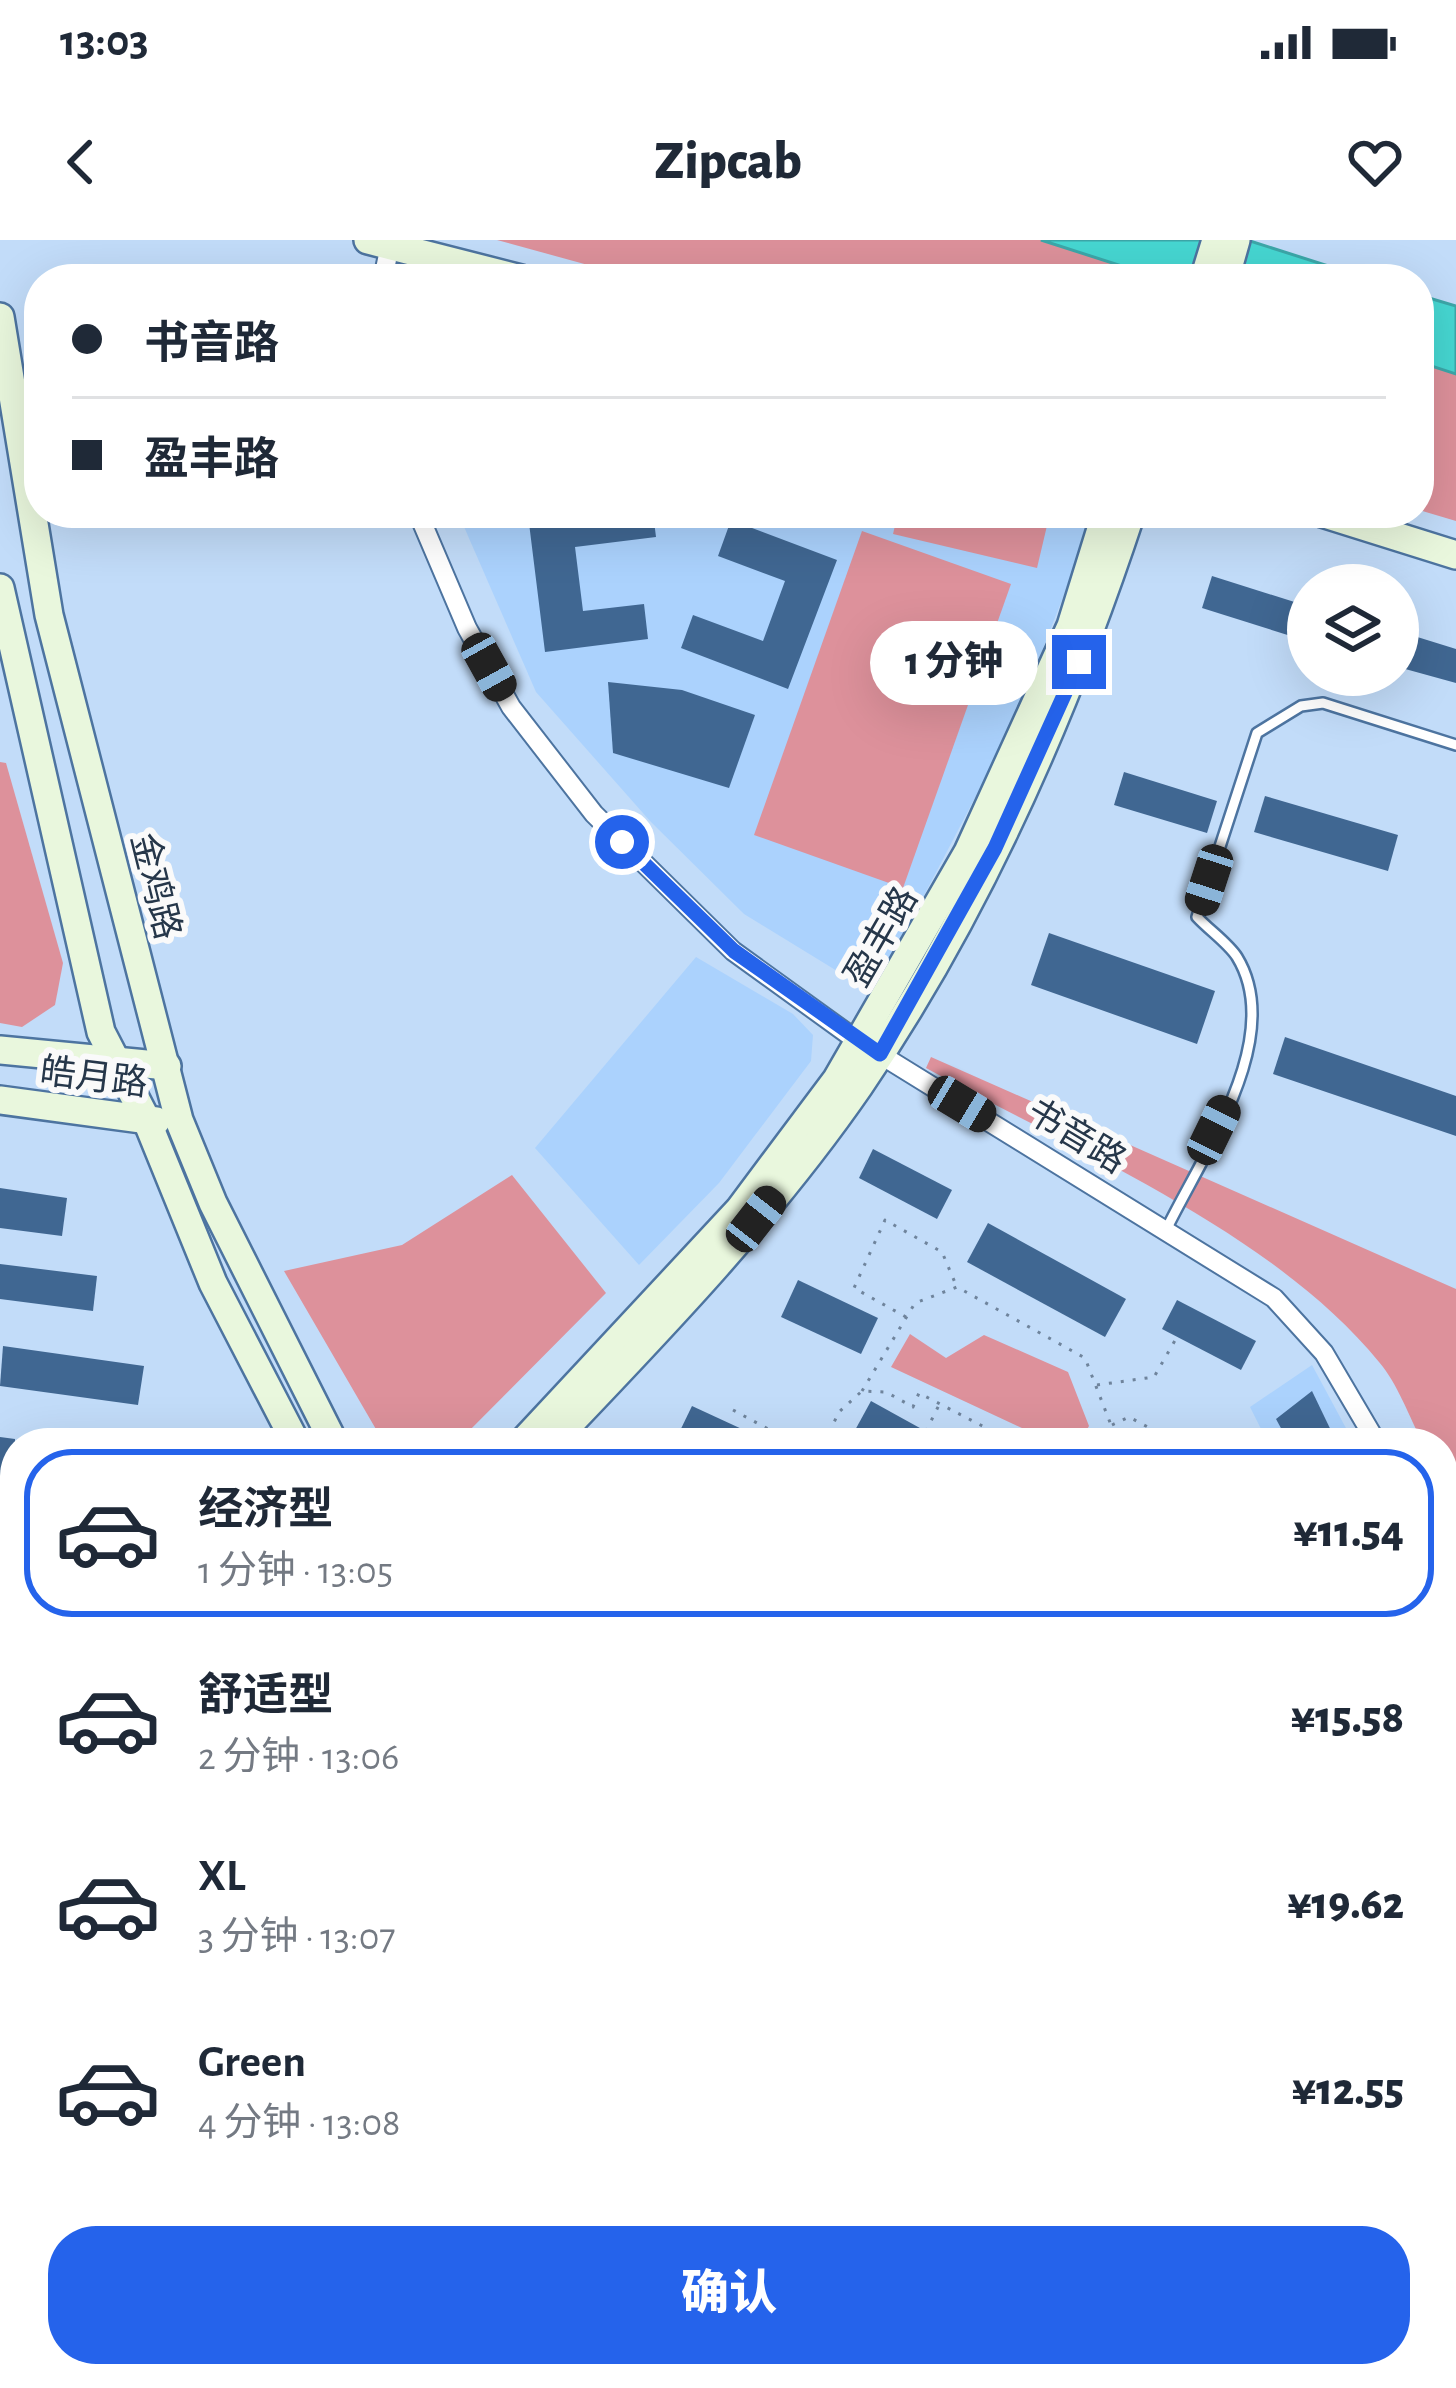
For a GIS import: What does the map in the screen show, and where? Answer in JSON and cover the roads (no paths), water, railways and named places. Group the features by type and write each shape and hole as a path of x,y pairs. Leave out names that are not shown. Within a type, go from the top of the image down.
{"main road":[{"path":"383,242 465,264"},
{"name":"金鸡路","path":"0,317 24,463"},
{"name":"金鸡路","path":"35,528 49,615 179,1120 213,1203 326,1428"},
{"name":"盈丰路","path":"537,1428 739,1210 870,1048 968,853 1071,626 1101,528"},
{"name":"盈丰路","path":"565,1428 756,1219 995,848 1063,702 1126,528"},
{"path":"1370,528 1456,555"},
{"path":"1,594 101,1032 147,1121 213,1283 288,1428"},
{"name":"皓月路","path":"0,1050 120,1066 167,1066"},
{"name":"皓月路","path":"0,1100 147,1121 179,1120"}],"street":[{"name":"书音路","path":"424,528 467,628 511,707 594,814 734,951 870,1048 1274,1298 1324,1353 1368,1428"}],"lane":[{"path":"1167,1228 1253,1045 1250,989 1236,955 1197,917 1257,733 1301,706 1323,703 1456,745"}]}
